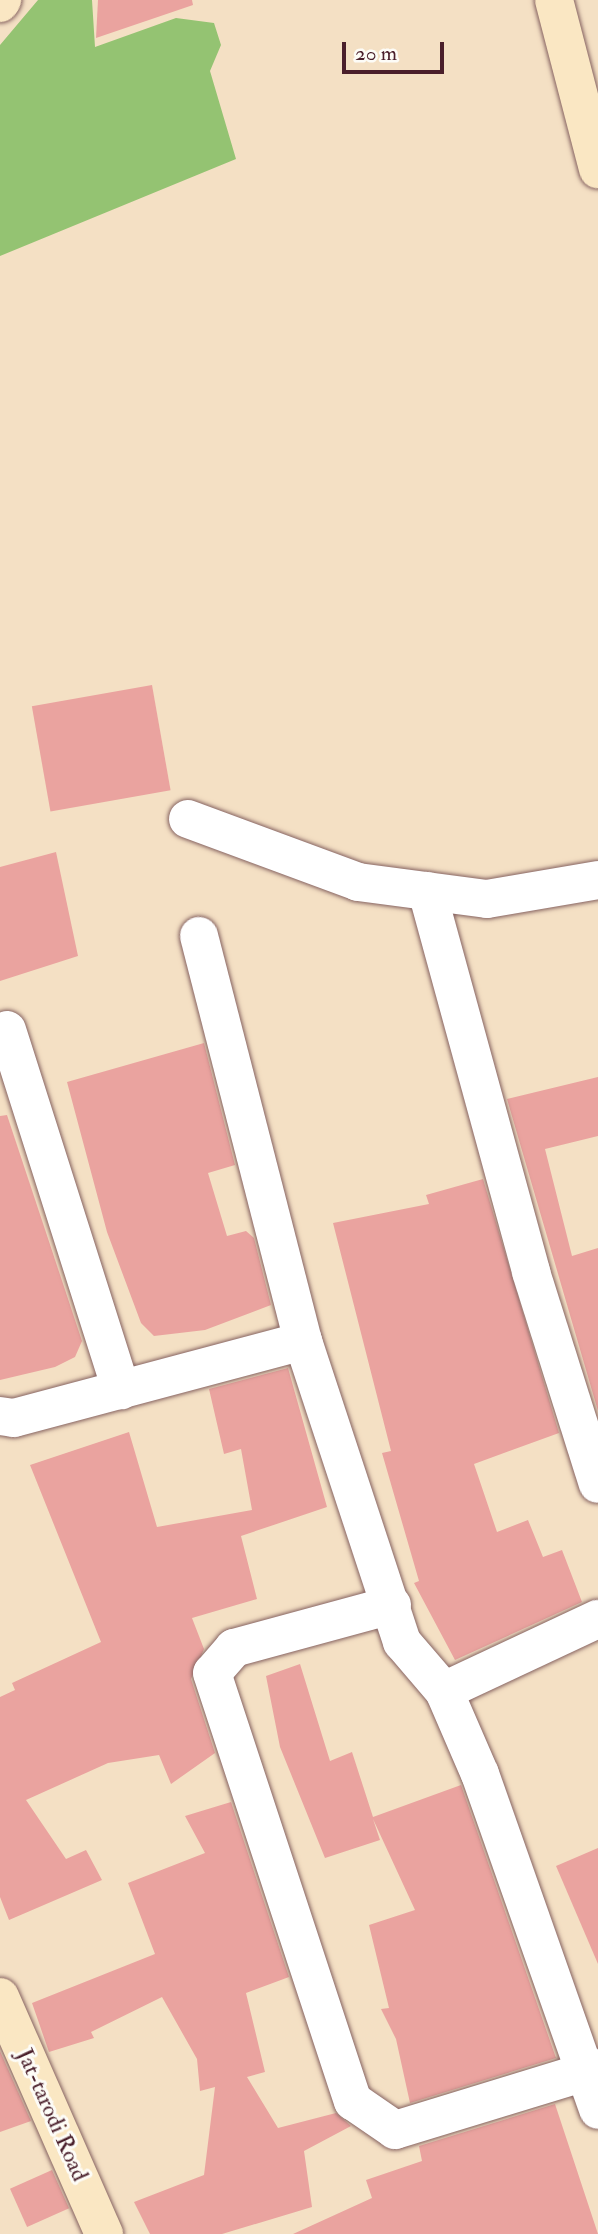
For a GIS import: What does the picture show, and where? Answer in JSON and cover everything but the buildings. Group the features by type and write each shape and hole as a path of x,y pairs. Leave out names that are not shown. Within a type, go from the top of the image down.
{"street":[{"path":"554,0 598,169"},
{"path":"188,819 358,882 487,899 598,880"},
{"path":"427,891 531,1272 598,1484"},
{"path":"199,936 303,1341 393,1605 402,1642 444,1691 480,1774 590,2069 598,2110"},
{"path":"7,1030 121,1390"},
{"path":"0,1416 14,1418 303,1341"},
{"path":"393,1605 234,1648 212,1673 353,2101 395,2130 590,2069"},
{"path":"444,1691 598,1619"},
{"name":"Jat-tarodi Road","path":"0,1997 104,2234"}],"green space":[{"path":"38,0 92,0 95,47 176,18 214,23 221,45 210,71 236,159 0,256 0,45"}]}
